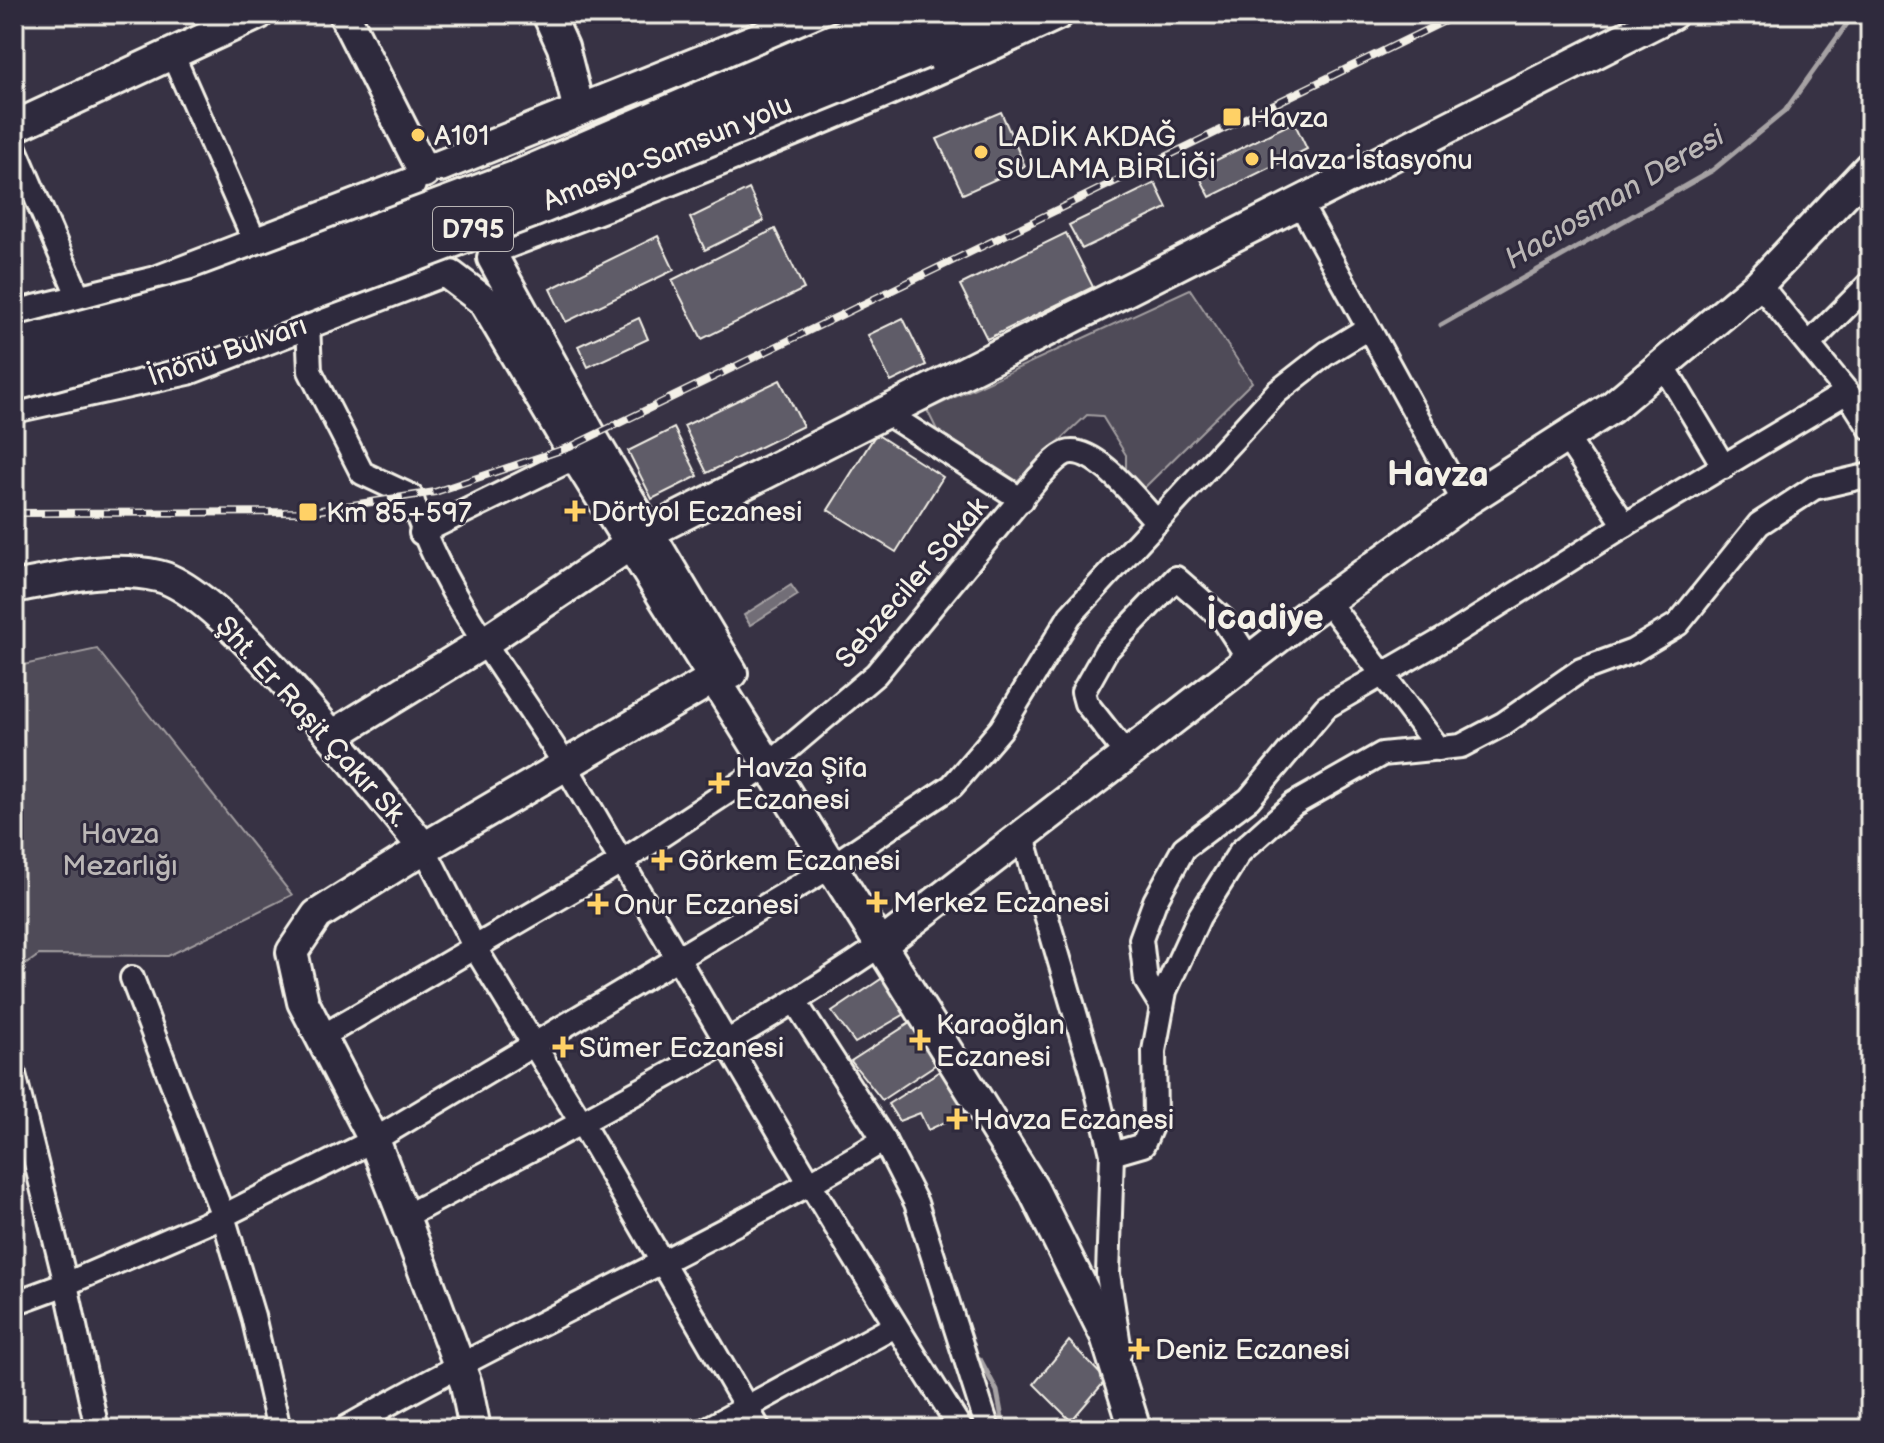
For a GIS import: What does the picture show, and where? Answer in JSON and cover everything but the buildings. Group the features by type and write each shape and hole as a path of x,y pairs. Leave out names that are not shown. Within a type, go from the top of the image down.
{"highway":[{"name":"Amasya-Samsun yolu","path":"14,349 199,300 914,31 995,14"},
{"name":"Amasya-Samsun yolu","path":"14,380 208,328 529,208 914,31"}],"street":[{"path":"14,127 258,14"},
{"path":"344,14 425,174"},
{"path":"548,14 563,47 579,110"},
{"path":"14,316 156,282 819,14"},
{"path":"443,275 466,274 497,252 938,70 1058,14"},
{"path":"332,736 483,643 640,539 883,411 1672,14"},
{"path":"173,56 256,244"},
{"path":"14,146 80,300"},
{"path":"404,1217 728,1043 796,1003 881,945 1022,833 1327,601 1464,502 1611,408 1759,284 1870,167"},
{"path":"640,539 576,457 484,301 443,275 419,265 406,252 398,236 396,217 400,199 425,174 475,170 489,180 506,211 497,252 640,539 720,668 770,764 1033,1189 1106,1336 1131,1423"},
{"path":"1300,203 1464,502"},
{"name":"İnönü Bulvarı","path":"14,407 188,369 443,275"},
{"path":"1809,344 1870,283"},
{"path":"1759,284 1847,392 1870,428"},
{"path":"308,323 310,371 362,473 411,496 421,533 483,643 566,767 895,1326 961,1429"},
{"path":"14,1303 66,1284 223,1216 374,1140 832,866 952,786 1001,729 1070,616 1277,392 1327,353 1368,328"},
{"path":"1663,365 1724,467"},
{"path":"1162,1007 1146,981 1141,939 1155,901 1184,848 1249,799 1326,707 1847,392"},
{"path":"883,411 1022,500"},
{"path":"1566,437 1625,525"},
{"name":"Sebzeciler Sokak","path":"321,1037 621,862 770,764 876,674 1063,454 1078,451 1097,459 1157,522"},
{"path":"421,533 576,457"},
{"path":"1112,1154 1143,1145 1155,1117 1154,1051 1165,991 1199,917 1240,852 1294,804 1382,754 1461,746 1489,732 1581,670 1633,651 1678,624 1759,524 1814,488 1870,475"},
{"name":"Şht. Er Raşit Çakır Sk.","path":"14,587 100,570 161,576 221,614 332,736 424,848"},
{"path":"1126,754 1086,703 1083,692 1106,651 1176,578 1223,619 1249,659"},
{"path":"1327,601 1439,749"},
{"path":"475,1429 459,1363 404,1217 374,1140 303,1002 292,952 317,915 424,848 566,767 720,668"},
{"path":"1022,833 1092,1071 1112,1154 1108,1274 1131,1423"},
{"path":"424,848 475,948 581,1122 759,1429"},
{"path":"132,978 223,1216 253,1316 279,1429"},
{"path":"796,1003 884,1140 916,1203 988,1429"},
{"path":"14,1074 66,1284 97,1429"},
{"path":"344,1429 459,1363 811,1184 884,1140"},
{"path":"707,1429 895,1326"}],"green space":[{"path":"1190,289 1252,382 1143,489 1126,472 1126,455 1102,416 1087,415 1017,481 937,430 927,410"},
{"name":"Havza Mezarlığı","path":"97,649 292,895 168,956 39,955 14,973 14,667"}],"shaded area":[{"path":"791,585 798,595 750,625 744,615"}],"waterway":[{"name":"Hacıosman Deresi","path":"1441,325 1713,170 1785,111 1854,14"},
{"name":"Hacıosman Deresi","path":"980,1359 997,1391 1004,1429"}],"railway":[{"path":"14,513 308,512 435,492 570,447 1459,14"}],"place":[{"name":"Havza","path":"1232,117"},
{"name":"A101","path":"418,135"},
{"name":"LADİK AKDAĞ SULAMA BİRLİĞİ","path":"981,152"},
{"name":"Havza İstasyonu","path":"1252,159"},
{"name":"Dörtyol Eczanesi","path":"575,511"},
{"name":"Km 85+597","path":"308,512"},
{"name":"Havza Şifa Eczanesi","path":"719,783"},
{"name":"Görkem Eczanesi","path":"662,860"},
{"name":"Merkez Eczanesi","path":"877,902"},
{"name":"Onur Eczanesi","path":"598,904"},
{"name":"Karaoğlan Eczanesi","path":"920,1040"},
{"name":"Sümer Eczanesi","path":"563,1047"},
{"name":"Havza Eczanesi","path":"957,1119"},
{"name":"Deniz Eczanesi","path":"1139,1349"}],"district":[{"name":"Havza","path":"1438,473"},
{"name":"İcadiye","path":"1265,616"}]}
